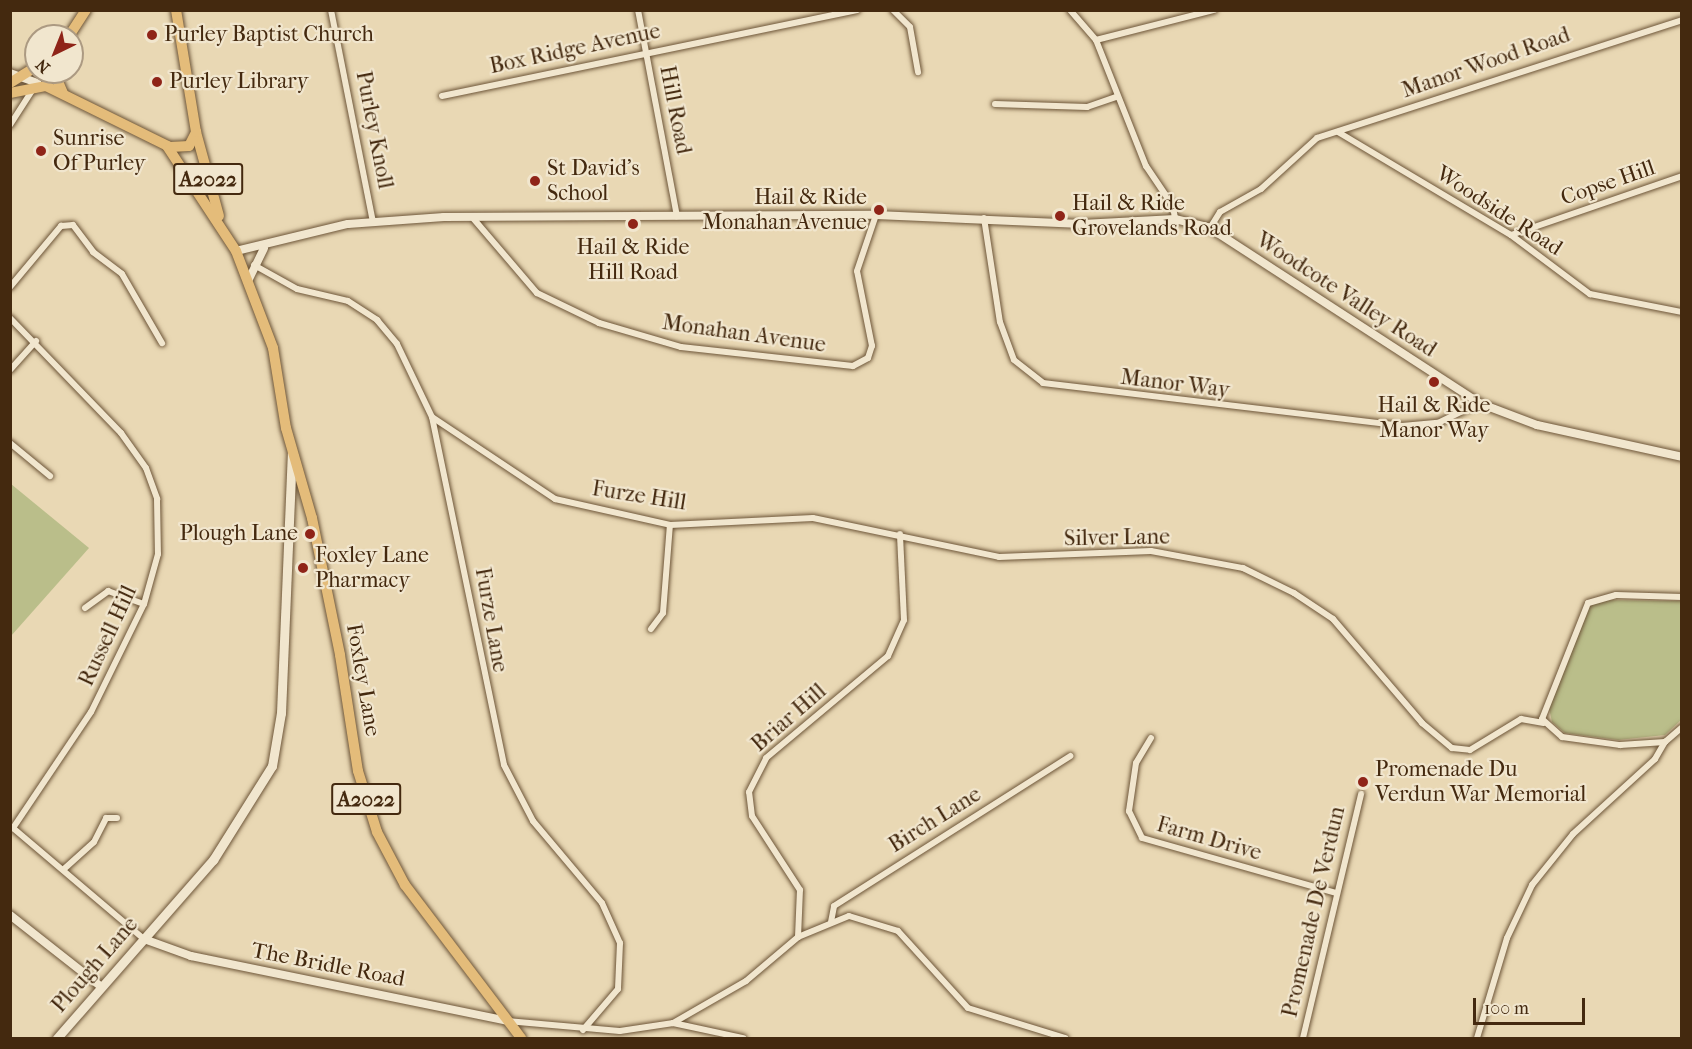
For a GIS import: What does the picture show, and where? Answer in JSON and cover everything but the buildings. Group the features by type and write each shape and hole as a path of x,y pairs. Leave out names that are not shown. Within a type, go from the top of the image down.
{"main road":[{"path":"77,24 86,10"},
{"path":"10,93 36,84 63,93 153,136 167,146 189,146 196,132 176,10"},
{"path":"59,84 63,93"},
{"name":"A2022","path":"196,132 221,224"},
{"name":"A2022","path":"167,146 221,224"},
{"name":"Foxley Lane","path":"221,224 249,279 273,348 292,451 338,643 358,771 377,832 405,885 521,1038"},
{"name":"Plough Lane","path":"57,1038 99,985 144,939 213,860 272,766 281,713 292,451"}],"street":[{"name":"Purley Knoll","path":"331,10 373,222"},
{"name":"Hill Road","path":"638,10 677,216"},
{"name":"Box Ridge Avenue","path":"442,96 857,10"},
{"path":"893,10 910,27 918,72"},
{"path":"1070,10 1096,40 1116,97 1175,219"},
{"path":"1096,40 1214,10"},
{"name":"Manor Wood Road","path":"1210,228 1220,212 1261,189 1317,138 1682,20"},
{"path":"10,125 36,84"},
{"path":"995,104 1087,107 1116,97"},
{"name":"Woodside Road","path":"1338,132 1511,235 1590,294 1682,312"},
{"name":"Copse Hill","path":"1511,235 1682,176"},
{"name":"Woodcote Valley Road","path":"236,251 265,247 373,222 472,216 876,215 1082,224 1175,219 1210,228 1479,402 1537,425 1682,457"},
{"name":"Monahan Avenue","path":"472,216 537,293 599,323 681,347 853,366 868,358 872,346 856,271 876,215"},
{"name":"Manor Way","path":"984,218 1000,322 1014,360 1043,383 1402,426 1438,423 1479,402"},
{"path":"10,287 62,226 73,225 93,252 122,274 162,343"},
{"path":"249,279 265,247"},
{"name":"Furze Lane","path":"254,265 297,289 348,301 377,320 397,344 432,417 504,765 533,821 602,903 620,943 618,989 583,1030"},
{"name":"Russell Hill","path":"10,318 87,393 146,468 160,531 155,578 144,604 87,719 14,823 15,831 64,869 144,939"},
{"path":"10,370 36,341"},
{"name":"Furze Hill","path":"432,417 555,500 670,525 813,518 900,534"},
{"path":"10,443 50,476"},
{"path":"651,629 663,613 670,525"},
{"name":"Silver Lane","path":"900,534 999,557 1150,551 1243,568 1294,593 1333,619 1422,723 1452,748 1470,750 1521,719 1544,723"},
{"name":"Briar Hill","path":"798,936 800,890 752,816 749,792 766,758 888,656 904,620 900,534"},
{"path":"85,608 108,591 144,604"},
{"path":"1665,742 1632,746 1562,737 1544,723 1548,697 1588,603 1616,595 1682,597"},
{"path":"1477,1038 1507,938 1532,885 1573,834 1655,759 1665,742 1682,727"},
{"name":"Farm Drive","path":"1152,738 1136,763 1129,811 1142,838 1336,893"},
{"name":"Birch Lane","path":"831,922 834,906 1070,756"},
{"name":"Promenade De Verdun","path":"1303,1038 1361,794"},
{"path":"64,869 94,842 99,824 117,818"},
{"path":"10,915 99,985"},
{"path":"673,1023 746,981 798,936 849,916 898,931 968,1008 1065,1038"},
{"name":"The Bridle Road","path":"144,939 191,956 507,1021"},
{"path":"507,1021 583,1030 673,1023 743,1038"}],"green space":[{"path":"10,484 89,548 11,636"},
{"path":"1603,600 1681,601 1681,720 1665,735 1618,740 1565,733 1552,722 1549,708 1590,606"}],"place":[{"name":"Purley Baptist Church","path":"152,35"},
{"name":"Purley Library","path":"157,82"},
{"name":"Sunrise Of Purley","path":"41,151"},
{"name":"St David's School","path":"535,181"},
{"name":"Hail & Ride Monahan Avenue","path":"879,210"},
{"name":"Hail & Ride Grovelands Road","path":"1060,216"},
{"name":"Hail & Ride Hill Road","path":"633,224"},
{"name":"Hail & Ride Manor Way","path":"1434,382"},
{"name":"Plough Lane","path":"310,534"},
{"name":"Foxley Lane Pharmacy","path":"303,568"},
{"name":"Promenade Du Verdun War Memorial","path":"1363,782"}]}
